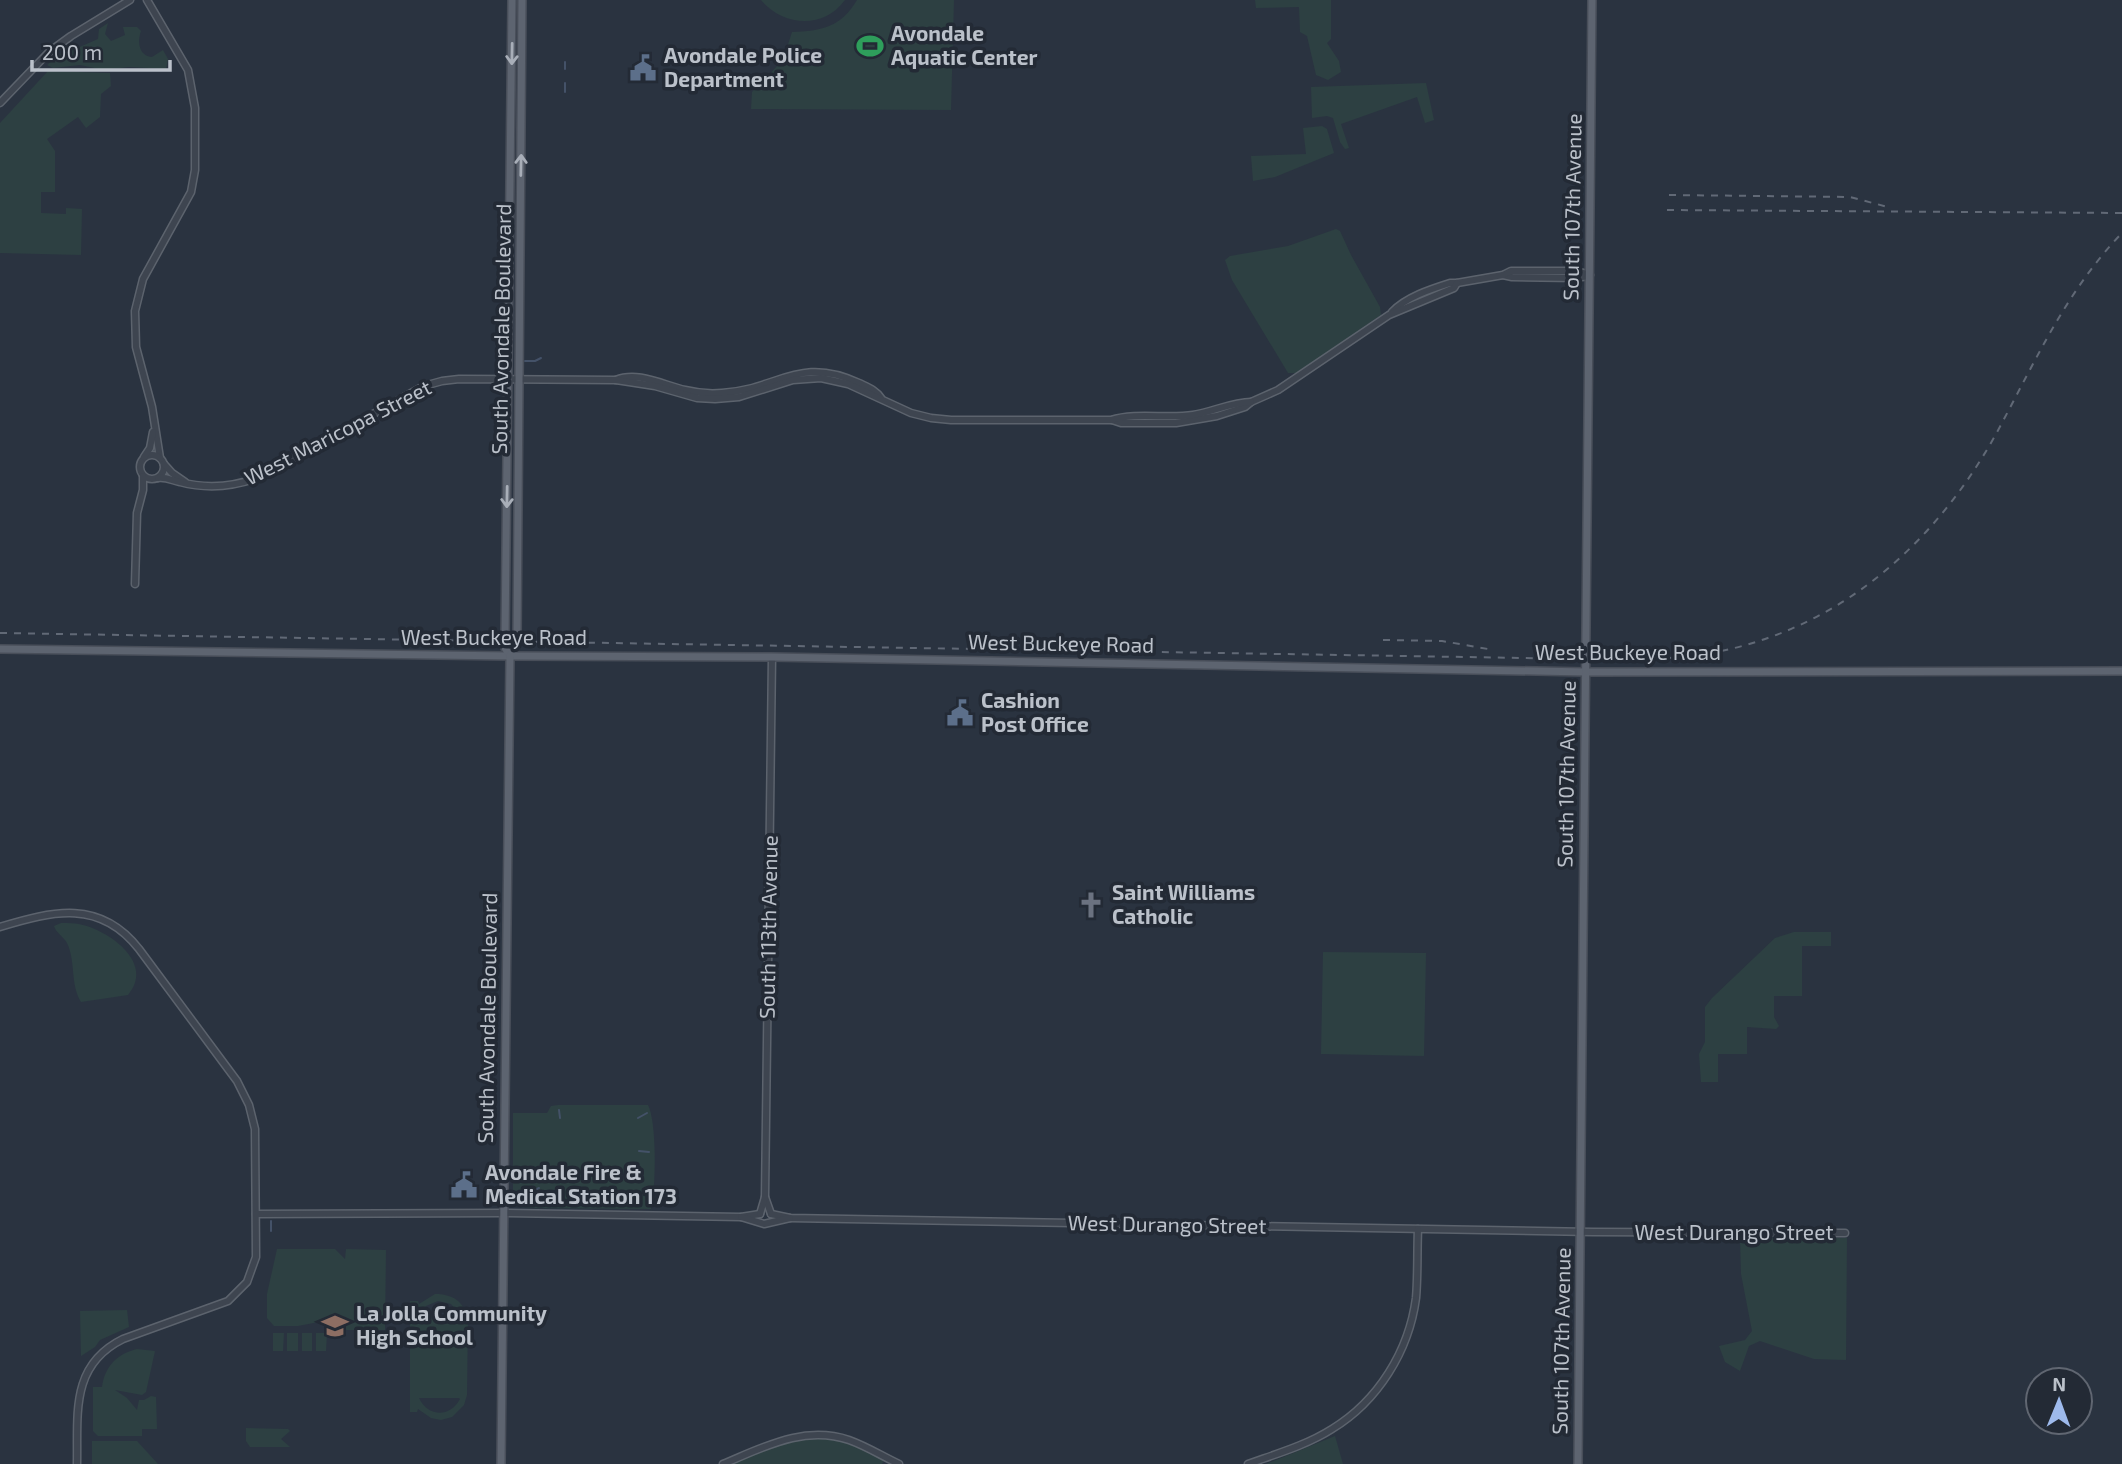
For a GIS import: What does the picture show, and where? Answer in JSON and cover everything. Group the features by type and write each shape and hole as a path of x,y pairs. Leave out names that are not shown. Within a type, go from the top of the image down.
{"main road":[{"name":"South Avondale Boulevard","path":"510,656 505,648 512,0"},
{"name":"South Avondale Boulevard","path":"501,1464 510,656 516,646 517,593 522,0"},
{"name":"South 107th Avenue","path":"1578,1464 1592,0"},
{"path":"512,75 522,76"},
{"path":"506,559 510,569 511,586 517,593"},
{"name":"West Buckeye Road","path":"0,649 772,657 1586,672 2122,671"}],"street":[{"path":"0,103 49,52 130,0"},
{"path":"140,501 163,473 152,407 136,347 135,311 143,279 191,192 195,170 195,108 188,70 147,0"},
{"name":"West Maricopa Street","path":"156,479 167,478 216,487 257,478 409,394 433,383 459,379 616,380 656,386 697,398 715,399 738,397 793,380 821,379 848,384 911,413 931,418 1111,420 1120,417 1194,415 1241,402 1251,402 1278,390 1389,315 1454,288 1457,284 1511,271 1577,271 1590,275"},
{"path":"135,584 137,513 143,476 139,469 150,448 154,427"},
{"path":"144,458 154,455 187,483"},
{"path":"143,476 156,479"},
{"name":"South 113th Avenue","path":"758,1218 765,1197 772,657"},
{"path":"0,927 47,914 66,912 93,916 116,927 139,949 237,1082 250,1105 254,1124 255,1261 250,1279 239,1293 224,1303 119,1341 100,1354 89,1367 79,1398 78,1464"},
{"name":"South 113th Avenue","path":"765,1197 771,1214"},
{"path":"256,1214 504,1213 772,1219 771,1214"},
{"path":"758,1218 771,1214 790,1218"},
{"path":"758,1218 790,1218"},
{"name":"West Durango Street","path":"790,1218 1580,1232 1846,1233"},
{"path":"1248,1464 1304,1443 1332,1429 1359,1409 1380,1385 1396,1361 1413,1314 1417,1284 1418,1229"},
{"path":"723,1464 786,1438 812,1434 849,1440 899,1464"}],"shaded area":[{"path":"761,0 845,0 826,16 803,21 780,15"},
{"name":"Avondale Aquatic Center","path":"857,0 954,0 951,110 751,109 752,92 783,60 792,32 830,26 844,16"},
{"path":"1255,0 1331,0 1331,39 1327,43 1339,61 1341,72 1328,80 1316,75 1307,36 1300,32 1299,7 1256,8"},
{"path":"108,23 105,34 111,41 125,35 123,27 137,27 141,31 139,44 144,54 152,57 163,50 168,59 166,69 129,67 104,70 80,65 53,68 47,65 64,51 68,52 98,39 99,29"},
{"path":"48,71 110,73 111,86 101,94 100,117 86,128 78,117 47,139 55,151 55,192 41,192 41,213 66,214 66,208 82,209 81,255 0,253 0,123"},
{"path":"1426,83 1434,120 1425,123 1417,97 1341,124 1349,148 1345,149 1340,142 1333,118 1312,118 1311,87"},
{"path":"1322,126 1327,129 1334,153 1275,177 1253,181 1251,156 1306,154 1303,128"},
{"path":"1336,229 1340,231 1380,307 1381,315 1297,373 1288,373 1232,280 1225,260 1230,256 1288,246"},
{"path":"61,923 94,929 117,942 126,951 136,972 135,983 128,995 81,1002 75,988 70,950 54,926"},
{"path":"1794,932 1831,932 1831,946 1802,946 1802,996 1774,996 1774,1017 1779,1026 1776,1029 1747,1027 1747,1054 1718,1054 1718,1082 1701,1082 1699,1054 1705,1042 1705,1007 1712,998 1775,938"},
{"path":"1323,952 1426,953 1424,1056 1321,1054"},
{"path":"648,1105 655,1156 651,1209 513,1206 513,1113 547,1113 551,1106"},
{"path":"1740,1238 1847,1238 1846,1360 1814,1359 1760,1341 1749,1346 1740,1371 1725,1362 1719,1346 1745,1340 1752,1331 1741,1274"},
{"path":"277,1249 335,1249 345,1259 346,1249 386,1250 385,1330 334,1330 334,1319 298,1326 274,1326 267,1318 267,1294"},
{"path":"435,1294 447,1295 460,1303 468,1319 467,1395 464,1405 452,1417 441,1420 431,1418 418,1409 417,1412 410,1412 410,1301 418,1301 419,1304","holes":["438,1301 451,1304 460,1315 420,1315 426,1306","419,1398 459,1398 460,1399 451,1410 439,1413 428,1409"]},
{"path":"127,1310 129,1327 100,1340 95,1347 81,1356 80,1311"},
{"path":"273,1333 284,1333 283,1351 273,1351"},
{"path":"287,1333 298,1333 298,1351 287,1351"},
{"path":"302,1333 312,1333 312,1351 302,1351"},
{"path":"316,1333 327,1333 326,1351 316,1351"},
{"path":"137,1349 155,1351 146,1392 142,1395 115,1390 127,1398 137,1410 139,1400 156,1397 157,1429 142,1429 142,1436 98,1436 93,1431 93,1387 102,1387 113,1362"},
{"path":"246,1428 288,1429 290,1431 281,1439 290,1447 250,1447 246,1441"},
{"path":"834,1436 886,1457 882,1464 723,1464 779,1441"},
{"path":"1335,1436 1343,1464 1266,1464"},
{"path":"92,1441 137,1441 158,1464 92,1464"}],"waterway":[{"path":"565,62 565,69"},
{"path":"565,83 565,92"},
{"path":"525,361 541,358"},
{"path":"559,1110 560,1118"},
{"path":"638,1118 647,1113"},
{"path":"639,1151 649,1152"},
{"path":"514,1198 519,1199 539,1188"},
{"path":"271,1221 271,1231"}],"railway":[{"path":"1669,195 1850,197 1888,207"},
{"path":"1667,210 2122,213"},
{"path":"0,633 1586,659 1692,656 1742,646 1788,630 1831,609 1871,582 1907,551 1940,516 1970,476 2068,304 2102,255 2122,233"},
{"path":"1383,640 1442,641 1488,649"}],"place":[{"name":"Avondale Aquatic Center","path":"870,46"},
{"name":"Avondale Police Department","path":"643,68"},
{"name":"Cashion Post Office","path":"960,713"},
{"name":"Saint Williams Catholic","path":"1091,905"},
{"name":"Avondale Fire & Medical Station 173","path":"464,1185"},
{"name":"La Jolla Community High School","path":"335,1326"}]}
